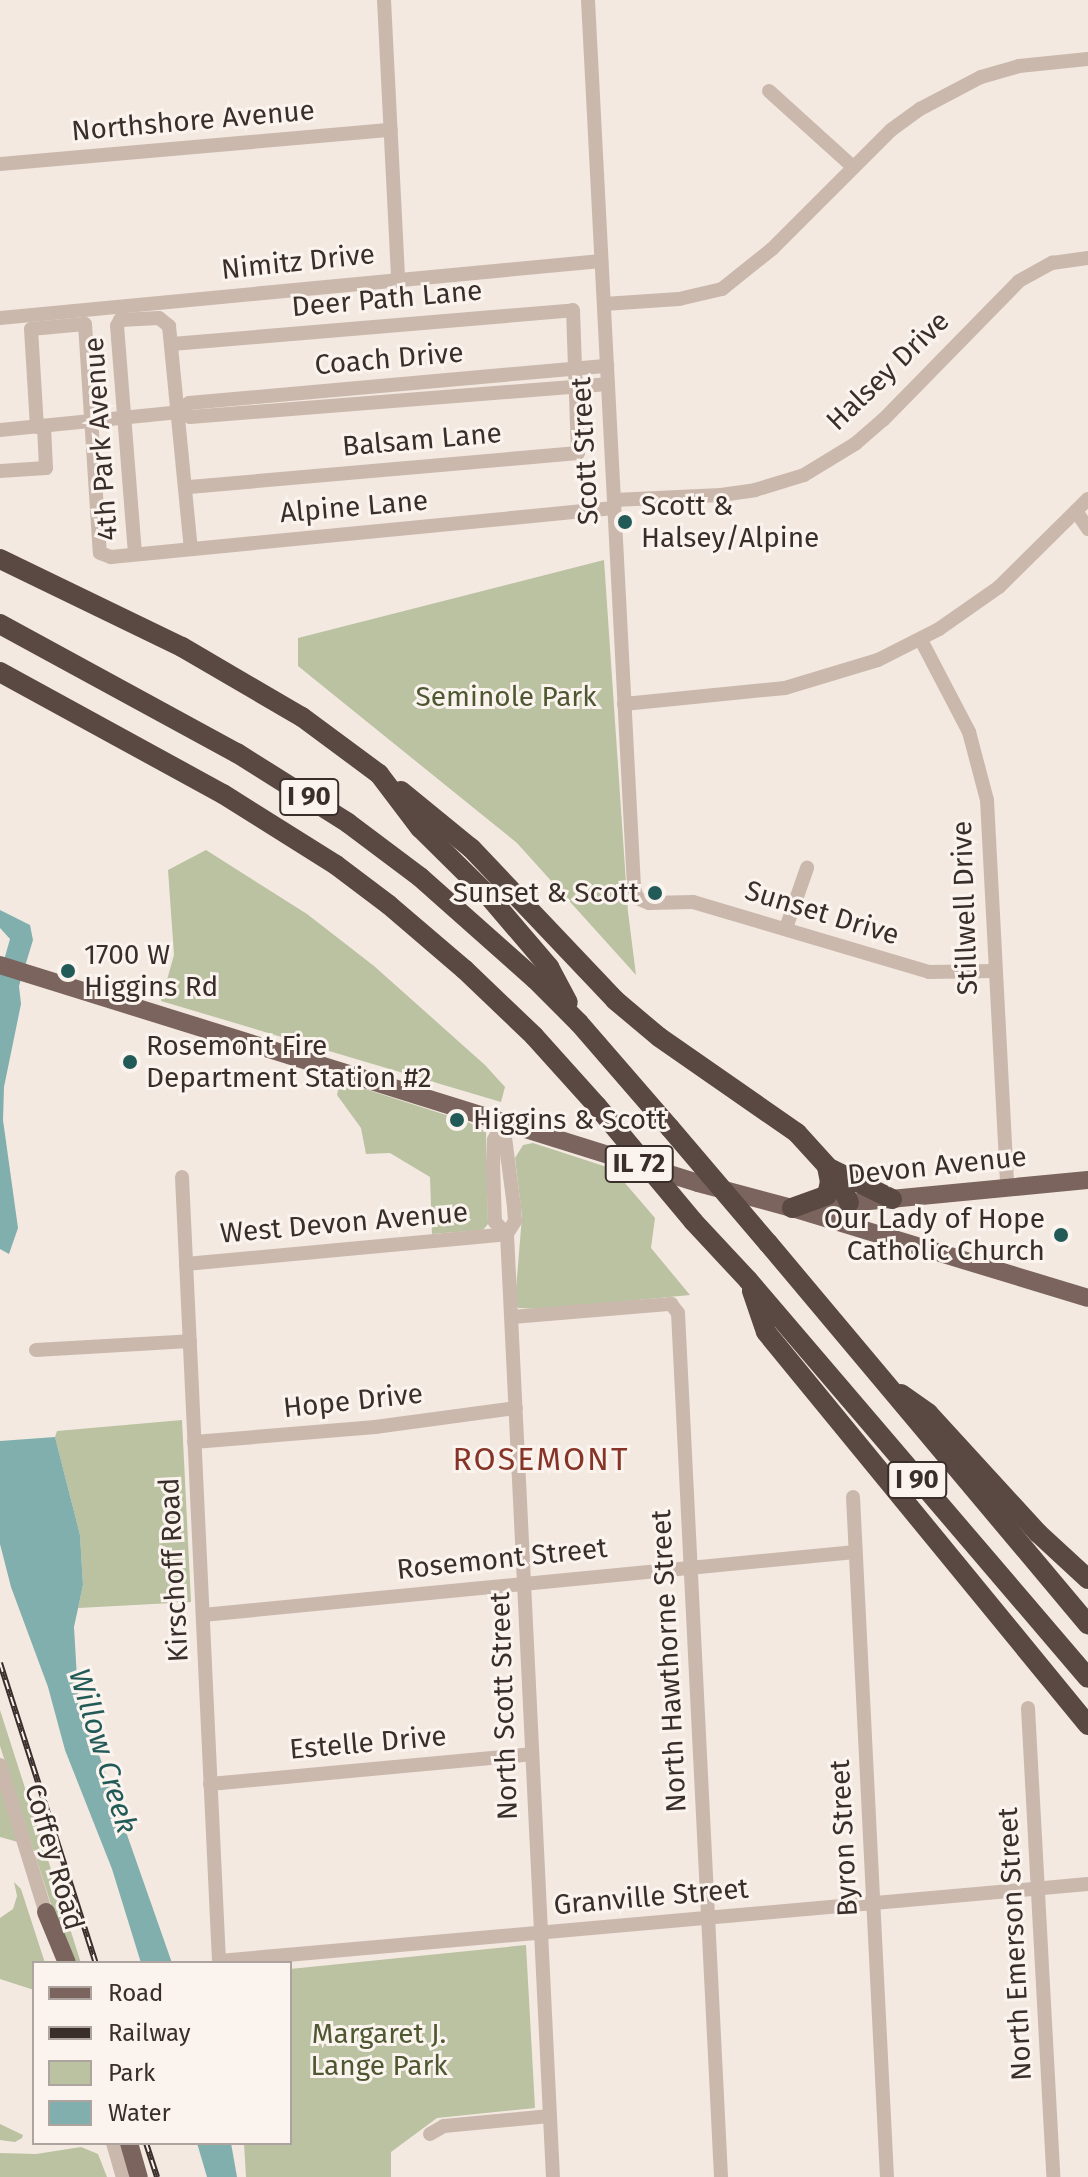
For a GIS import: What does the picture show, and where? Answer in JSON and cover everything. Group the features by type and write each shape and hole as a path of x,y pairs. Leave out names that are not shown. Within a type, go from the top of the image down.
{"highway":[{"name":"I 90","path":"0,559 182,647 302,717 379,774 420,828 485,892 549,967 579,1023"},
{"name":"I 90","path":"0,624 237,753 348,823 484,931 579,1023 1088,1625"},
{"name":"I 90","path":"0,672 223,794 346,873 464,969 534,1036 597,1106 1088,1678"},
{"path":"379,774 471,848 615,1000 703,1068 770,1111 797,1133 838,1178 849,1203"},
{"path":"827,1167 892,1199"},
{"path":"792,1208 827,1195 830,1182 827,1167"},
{"path":"748,1280 766,1332 1088,1725"},
{"path":"878,1377 928,1413 1038,1533 1088,1579"}],"main road":[{"name":"IL 72","path":"0,965 698,1183 792,1208 1088,1298"},
{"name":"Devon Avenue","path":"792,1208 1088,1180"},
{"path":"849,1203 855,1227"},
{"path":"46,1912 66,1961"},
{"path":"130,2145 139,2177"}],"street":[{"path":"384,0 398,279"},
{"name":"Scott Street","path":"588,0 634,888 637,898"},
{"path":"604,304 679,299 722,289 772,249 852,166 891,130 920,109 981,77 1019,66 1088,59"},
{"path":"769,91 852,166"},
{"name":"Northshore Avenue","path":"0,164 391,130"},
{"name":"Halsey Drive","path":"614,504 755,490 804,475 855,444 883,420 1019,281 1052,263 1088,258"},
{"name":"Nimitz Drive","path":"0,318 601,261"},
{"name":"Deer Path Lane","path":"172,344 573,310 577,368"},
{"name":"4th Park Avenue","path":"135,554 117,323 159,318 166,321 172,344"},
{"path":"0,471 46,468 31,329 85,324 91,422"},
{"path":"172,344 191,549"},
{"name":"Coach Drive","path":"179,412 189,403 607,366"},
{"name":"Balsam Lane","path":"186,487 578,453 577,368"},
{"name":"Coach Drive","path":"0,430 179,412 190,417 608,384"},
{"name":"Alpine Lane","path":"91,422 100,553 111,557 614,504"},
{"path":"624,704 785,688 878,660 921,640 999,587 1088,499"},
{"path":"1076,511 1088,529"},
{"name":"Stillwell Drive","path":"921,640 969,732 987,800 993,971 1007,1187"},
{"path":"786,928 807,868"},
{"name":"Sunset Drive","path":"637,898 649,903 693,902 929,972 993,971"},
{"name":"North Scott Street","path":"503,1122 515,1221 507,1234 553,2177"},
{"name":"Kirschoff Road","path":"182,1177 219,1961"},
{"name":"West Devon Avenue","path":"186,1264 507,1234"},
{"name":"North Hawthorne Street","path":"512,1317 671,1304 678,1313 721,2177"},
{"path":"36,1350 190,1341"},
{"name":"Hope Drive","path":"194,1442 375,1427 516,1408"},
{"name":"Byron Street","path":"853,1497 887,2177"},
{"name":"Rosemont Street","path":"203,1615 855,1552"},
{"name":"North Emerson Street","path":"1028,1708 1053,2177"},
{"name":"Estelle Drive","path":"210,1784 531,1754"},
{"name":"Coffey Road","path":"0,1765 46,1912 56,1961"},
{"name":"Granville Street","path":"219,1961 1088,1884"},
{"path":"430,2134 444,2126 550,2116"},
{"path":"114,2145 123,2177"}],"green space":[{"name":"Seminole Park","path":"604,560 628,912 636,975 517,843 298,666 298,638"},
{"path":"206,850 307,914 374,966 485,1065 505,1087 501,1102 161,1001 174,955 168,870"},
{"path":"340,1081 468,1122 486,1132 488,1224 483,1230 432,1234 430,1177 390,1153 366,1154 361,1128 337,1095"},
{"path":"533,1143 613,1169 655,1218 651,1248 690,1295 543,1309 518,1308 515,1302 522,1216 515,1158 523,1145"},
{"path":"182,1420 191,1602 78,1608 83,1585 80,1535 55,1437 57,1431"},
{"path":"0,1710 80,1961 69,1961 0,1746"},
{"path":"0,1785 18,1842 0,1837"},
{"path":"14,1882 21,1889 44,1961 32,1961 32,1989 0,1979 0,1918 13,1909 17,1896"},
{"name":"Margaret J. Lange Park","path":"526,1945 535,2108 437,2118 391,2152 391,2177 246,2177 244,2145 292,2145 292,1969"},
{"path":"0,2124 23,2135 22,2138 15,2142 0,2140"},
{"path":"81,2147 98,2154 107,2177 0,2177 0,2153 36,2154"}],"water":[{"path":"0,910 30,925 33,940 19,986 21,1004 4,1087 3,1120 18,1228 9,1254 0,1249 0,974 10,939 0,928"},
{"path":"55,1437 80,1535 83,1585 74,1627 78,1695 171,1961 140,1961 112,1869 65,1750 48,1687 11,1587 0,1544 0,1441"},
{"path":"198,2145 231,2145 237,2177 207,2177"}],"railway":[{"path":"0,1663 95,1961"},
{"path":"147,2145 157,2177"}],"place":[{"name":"Scott & Halsey/Alpine","path":"625,522"},
{"name":"Sunset & Scott","path":"655,893"},
{"name":"1700 W Higgins Rd","path":"68,971"},
{"name":"Rosemont Fire Department Station #2","path":"130,1062"},
{"name":"Higgins & Scott","path":"457,1120"},
{"name":"Our Lady of Hope Catholic Church","path":"1061,1235"}],"district":[{"name":"ROSEMONT","path":"541,1459"}],"water label":[{"name":"Willow Creek","path":"103,1751"}]}
